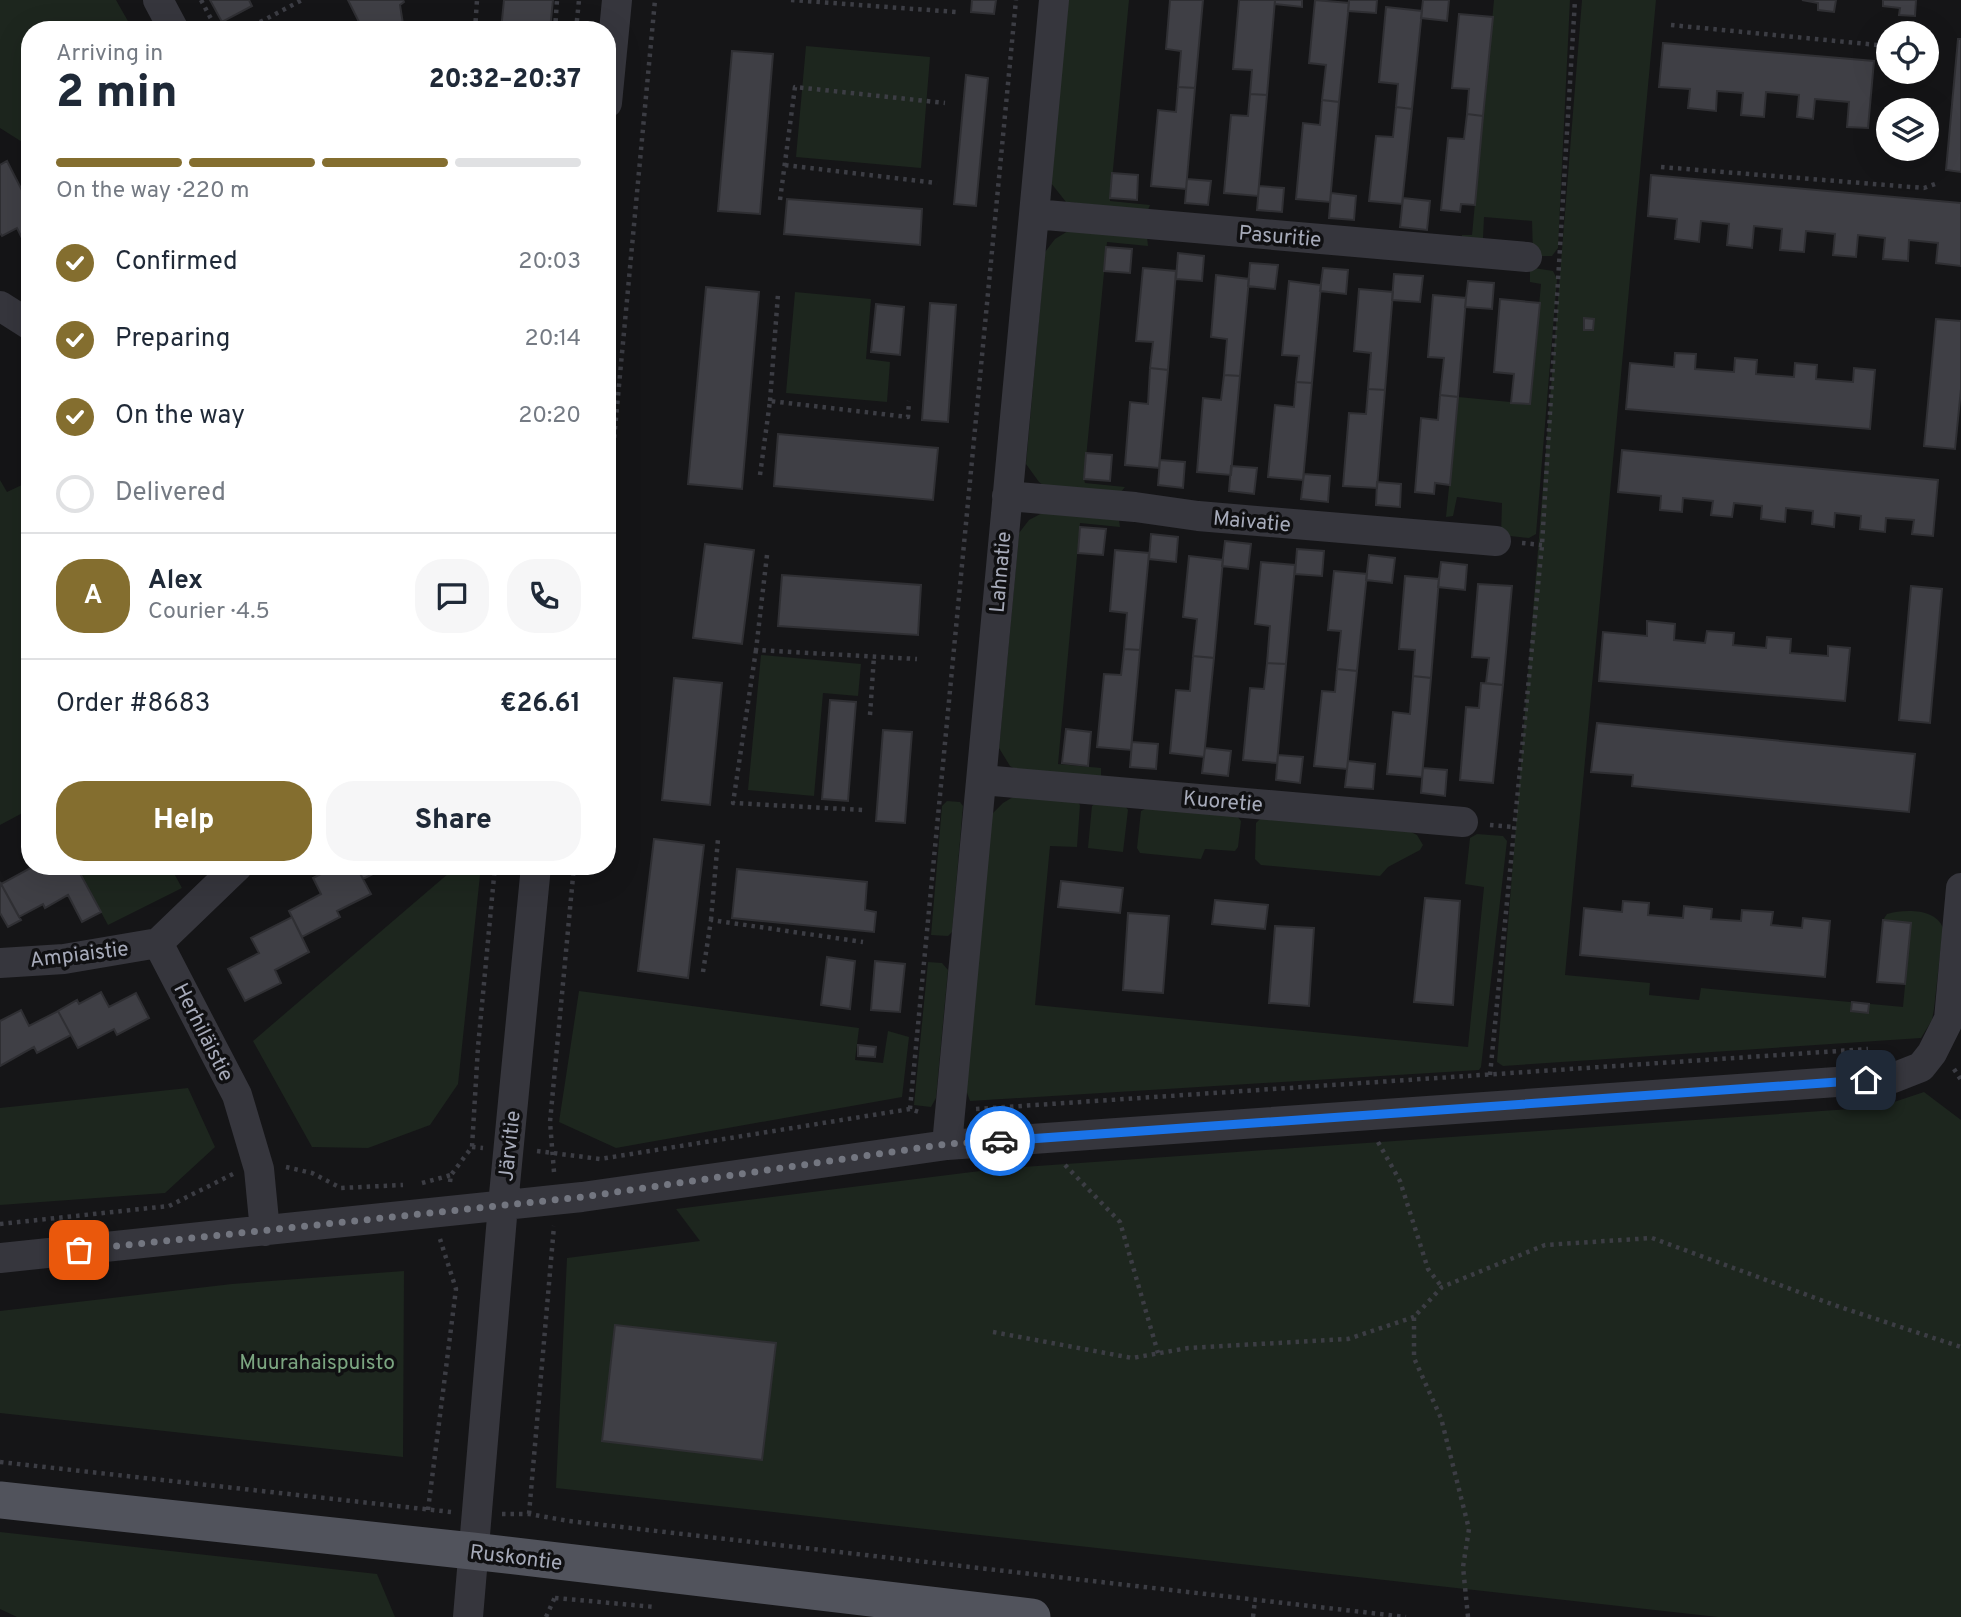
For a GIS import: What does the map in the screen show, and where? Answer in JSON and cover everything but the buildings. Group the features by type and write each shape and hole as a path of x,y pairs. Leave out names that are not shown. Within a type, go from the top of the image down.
{"main road":[{"name":"Ruskontie","path":"0,1500 472,1551 1032,1617"}],"street":[{"path":"158,0 169,21"},
{"path":"615,21 617,0"},
{"name":"Lahnatie","path":"947,1144 1054,0"},
{"name":"Pasuritie","path":"1034,214 1527,257"},
{"path":"0,306 21,319"},
{"name":"Maivatie","path":"1007,496 1135,507 1222,519 1496,541"},
{"name":"Kuoretie","path":"982,780 1463,822"},
{"path":"158,943 229,875"},
{"name":"Järvitie","path":"468,1617 503,1205 535,875"},
{"path":"0,1258 582,1197 947,1144 1893,1078 1921,1067 1932,1053 1948,1019 1961,888"},
{"name":"Ampiaistie","path":"0,963 64,958 158,943"},
{"name":"Herhiläistie","path":"158,943 237,1095 259,1169 265,1231"}],"path":[{"path":"201,0 212,21"},
{"path":"262,21 302,0"},
{"path":"476,21 477,0"},
{"path":"556,21 558,0"},
{"path":"577,21 579,0"},
{"path":"616,418 655,0"},
{"path":"791,0 956,12"},
{"path":"910,1109 1016,0"},
{"path":"1490,1075 1542,544 1575,0"},
{"path":"1671,25 1876,45"},
{"path":"1939,52 1943,52"},
{"path":"780,200 795,86 945,103"},
{"path":"785,165 937,183"},
{"path":"1661,167 1924,188 1935,184"},
{"path":"760,475 770,401 778,294"},
{"path":"770,401 908,417 909,401"},
{"path":"766,555 756,650 733,803 863,810"},
{"path":"756,650 917,659"},
{"path":"870,715 874,656"},
{"path":"704,972 718,839"},
{"path":"711,920 863,942"},
{"path":"1363,1114 1400,1181 1428,1269 1442,1287"},
{"path":"1039,1138 1120,1222 1158,1353"},
{"path":"0,1224 169,1206 200,1192 228,1174 284,1166 312,1173 341,1188 407,1185"},
{"path":"420,1184 452,1175"},
{"path":"993,1332 1132,1358 1188,1348 1348,1339 1414,1317 1442,1287 1545,1245 1652,1238 1837,1306 1961,1347"},
{"path":"1414,1317 1414,1358 1441,1418 1469,1530 1463,1567 1468,1617"},
{"path":"0,1462 428,1510 529,1514 569,1521 1406,1617"},
{"path":"555,1598 665,1608"},
{"path":"1253,1617 1255,1600"}],"green space":[{"path":"0,0 116,0 128,21 21,21 21,141 0,128"},
{"path":"1068,0 1129,0 1110,201 1150,205 1148,210 1066,202 1051,183"},
{"path":"1494,0 1570,0 1558,248 1552,256 1533,254 1532,221 1484,217 1481,241 1462,241 1462,235 1472,235"},
{"path":"1582,0 1656,0 1565,975 1650,983 1649,995 1699,1000 1701,988 1903,1007 1911,923 1883,920 1887,914 1894,912 1927,913 1939,921 1943,928 1932,1020 1921,1038 1503,1066 1497,1062"},
{"path":"806,46 930,57 921,168 796,157"},
{"path":"1068,231 1147,237 1148,246 1107,242 1084,479 1085,483 1125,487 1120,493 1046,487 1026,464 1045,252 1055,239"},
{"path":"1534,268 1553,271 1557,279 1536,534 1529,538 1501,535 1502,503 1457,497 1453,516 1446,517 1458,397 1530,404 1541,284 1530,282 1530,271"},
{"path":"795,292 871,299 866,359 890,362 887,402 786,393"},
{"path":"0,480 7,492 21,485 21,814 0,825"},
{"path":"1046,511 1119,520 1120,527 1080,523 1058,764 1101,768 1101,776 1017,770 1010,766 999,748 1019,533 1029,520"},
{"path":"761,655 861,664 858,696 823,693 814,796 748,790"},
{"path":"1013,797 1075,799 1080,805 1077,847 1050,846 1035,1005 1468,1047 1484,887 1465,884 1470,838 1477,834 1503,836 1507,841 1481,1067 1479,1070 970,1101 966,1090 992,814"},
{"path":"947,801 960,802 963,806 952,932 948,936 931,935 942,806"},
{"path":"1097,802 1124,804 1128,810 1123,852 1088,848 1092,806"},
{"path":"1147,808 1236,815 1241,821 1238,847 1235,851 1205,849 1201,859 1140,853 1137,848 1141,811"},
{"path":"1261,818 1411,832 1417,835 1423,845 1420,850 1388,867 1380,876 1261,865 1255,859 1256,823"},
{"path":"81,875 175,875 182,888 108,925"},
{"path":"447,875 480,875 458,1084 430,1125 368,1148 312,1147 253,1041"},
{"path":"928,962 942,963 948,970 936,1098 931,1107 914,1105"},
{"path":"579,991 859,1028 855,1060 883,1063 888,1031 909,1037 902,1097 616,1148 559,1122"},
{"path":"188,1088 215,1147 165,1193 0,1205 0,1108"},
{"path":"1924,1092 1961,1120 1961,1617 1718,1617 556,1488 567,1258 700,1241 676,1209 996,1169 1879,1107"},
{"name":"Muurahaispuisto","path":"404,1271 403,1457 0,1413 0,1311 232,1284"},
{"path":"0,1532 377,1574 395,1617 17,1617 0,1609"}],"way so far":[{"path":"79,1250 582,1197 947,1144 1000,1141"}],"route":[{"path":"1000,1141 1866,1080"}]}
